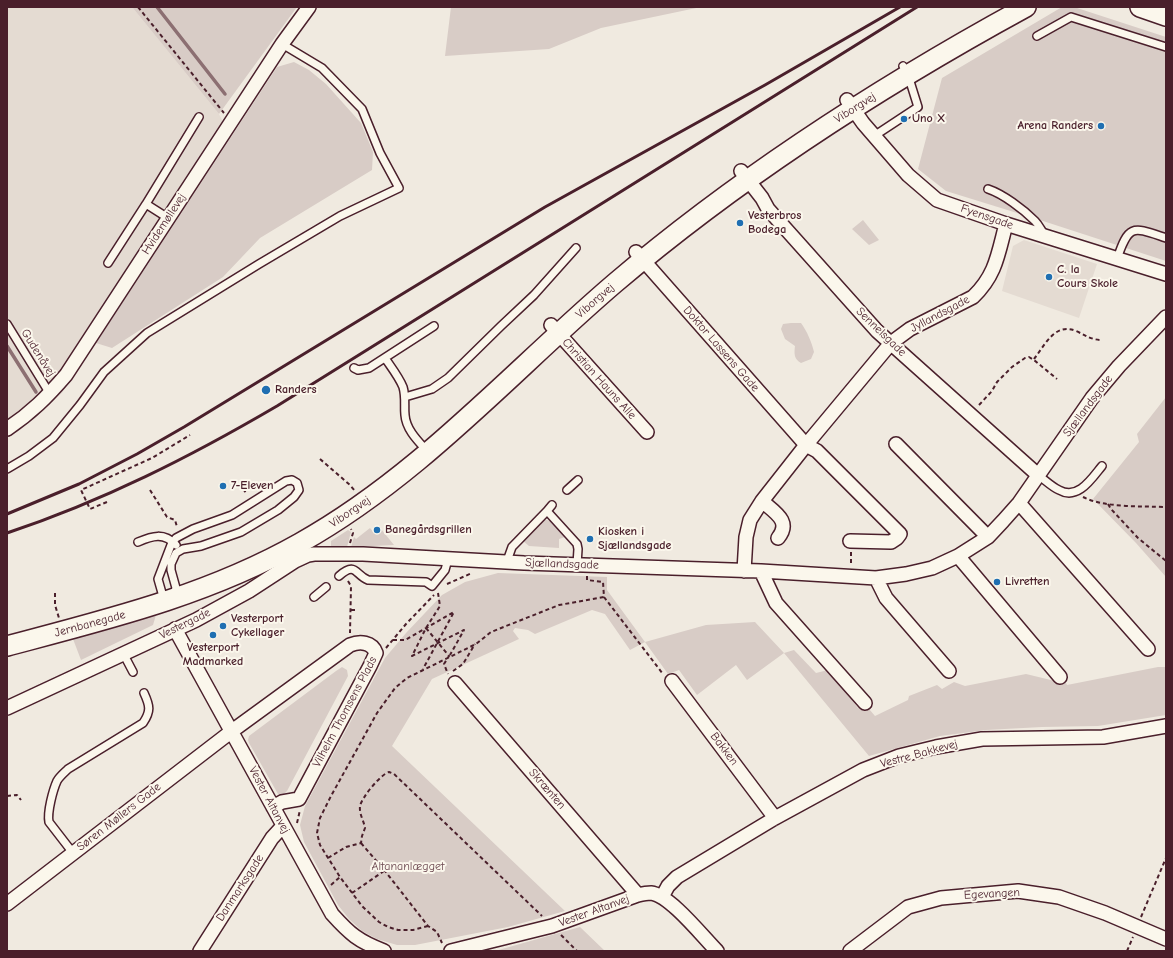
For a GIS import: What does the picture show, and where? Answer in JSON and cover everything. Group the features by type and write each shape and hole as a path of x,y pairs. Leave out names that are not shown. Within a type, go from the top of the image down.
{"main road":[{"name":"Viborgvej","path":"170,594 236,575 302,542 363,504 397,478 425,448 437,429 640,256 691,209 744,176 850,104 1007,7"},
{"name":"Viborgvej","path":"906,70 1026,7"},
{"path":"1140,7 1166,16"},
{"name":"Viborgvej","path":"170,594 263,552 316,523 358,496 425,448"},
{"name":"Jernbanegade","path":"7,636 170,594"},
{"name":"Jernbanegade","path":"7,646 123,615 170,594"}],"street":[{"name":"Hvidemøllevej","path":"7,429 28,415 50,394 66,375 282,44 309,7"},
{"name":"Fyensgade","path":"850,104 874,136 908,175 937,200 1006,224 1166,274"},
{"name":"Sennelsgade","path":"744,176 762,198 768,209 877,332 1038,475"},
{"name":"Jyllandsgade","path":"744,571 746,537 750,520 762,501 806,445 891,343 910,329 973,297 982,289 995,266 1006,224"},
{"name":"Doktor Lassens Gade","path":"640,256 806,445"},
{"name":"Sjællandsgade","path":"363,554 876,578 906,574 932,568 958,556 988,536 1019,503 1092,398 1119,366 1166,317"},
{"name":"Christian Hauns Alle","path":"555,329 648,432"},
{"path":"896,444 988,536"},
{"path":"806,445 817,451 900,534 891,542 850,541"},
{"path":"762,501 783,520 784,526 782,533 778,538"},
{"path":"1019,503 1148,649"},
{"name":"Vestergade","path":"7,708 229,603 302,558 314,554 363,554"},
{"path":"958,556 1060,676"},
{"path":"761,572 776,603 865,703"},
{"path":"876,578 886,598 949,671"},
{"name":"Vester Altanvej","path":"174,629 232,731 332,914 350,933 368,945 384,951"},
{"name":"Vilhelm Thomsens Plads","path":"299,799 376,653 375,649 367,644 356,643 350,645"},
{"path":"232,731 350,645"},
{"name":"Bakken","path":"672,681 775,818"},
{"name":"Skrænten","path":"455,684 638,895"},
{"name":"Vestre Bakkevej","path":"662,897 668,886 677,877 775,818 863,770 899,756 936,747 982,739 1103,737 1166,726"},
{"name":"Søren Møllers Gade","path":"7,904 232,731"},
{"path":"273,808 282,802 299,799"},
{"name":"Danmarksgade","path":"200,951 272,838 285,830"},
{"name":"Egevangen","path":"850,951 908,907 941,898 1018,891 1059,897 1105,913 1166,939"},
{"name":"Vester Altanvej","path":"451,951 556,929 638,895 651,893 662,897"},
{"path":"662,897 681,912 717,951"}],"lane":[{"path":"1037,36 1071,17 1166,48"},
{"path":"7,469 29,456 53,438 104,372 147,333 340,216 399,188 380,153 362,109 322,68 282,44"},
{"path":"874,136 918,107 906,70"},
{"path":"108,263 199,117"},
{"path":"988,189 998,192 1026,213 1036,222 1045,236"},
{"path":"146,204 168,218"},
{"path":"1117,259 1124,239 1132,231 1140,229 1166,238"},
{"path":"405,397 432,389 448,378 534,295 576,248"},
{"name":"Gudenåvej","path":"7,324 50,394"},
{"path":"354,368 358,370 369,368 434,326"},
{"path":"385,358 403,387 405,397 405,416 407,422 411,431 425,448"},
{"path":"1038,475 1060,491 1068,493 1075,492 1083,488 1102,466"},
{"path":"292,480 297,483 299,490 294,498 278,510 241,532 201,546 180,550 173,558 171,564 170,594 158,579 172,542 179,536 232,515 286,481 292,480"},
{"path":"567,490 578,480"},
{"path":"507,561 512,546 552,505"},
{"path":"547,511 576,544 578,549 577,565"},
{"path":"138,542 157,536 167,538 180,550"},
{"path":"341,574 348,570 356,570 368,580 426,582 432,586 445,570 448,559"},
{"path":"314,597 326,587"},
{"path":"123,653 133,672"},
{"path":"73,853 49,822 50,809 57,782 61,775 68,769 143,723 148,715 149,705 144,693"}],"path":[{"path":"138,7 231,122"},
{"path":"1034,360 1055,332 1061,329 1075,331 1090,338 1102,340"},
{"path":"970,414 992,391 997,382 1012,367 1025,358 1029,357 1034,360 1058,379"},
{"path":"107,502 90,509 81,490 152,458 190,435"},
{"path":"320,459 350,485 358,496"},
{"path":"150,490 167,516 175,520 179,536"},
{"path":"1075,492 1091,501 1108,504 1166,507"},
{"path":"1108,504 1110,509 1138,538 1166,561"},
{"path":"345,554 353,533 348,524"},
{"path":"850,541 851,576"},
{"path":"442,588 458,578 478,571"},
{"path":"341,574 351,586 350,645"},
{"path":"587,580 603,582 604,597 665,676 672,681"},
{"path":"432,586 438,592 440,606 426,628 412,656 464,630 444,664 448,675 463,664 476,644"},
{"path":"376,653 386,649 406,624 438,592"},
{"path":"55,593 55,605 60,622"},
{"path":"428,926 413,930 398,930 379,922 362,906 340,877 320,845 317,833 320,818 331,796 377,713 395,688 407,678 422,669 476,644 491,632 559,605 604,597"},
{"path":"350,610 356,610"},
{"path":"393,640 405,640 454,612 422,669"},
{"path":"426,628 449,656"},
{"path":"442,941 437,932 428,926 361,843 362,836 366,828 360,810 361,803 382,776 389,772 394,774 556,929 577,951"},
{"path":"7,796 17,796 21,800"},
{"path":"285,830 296,829 298,814 302,804 299,799"},
{"path":"328,858 346,847 361,843"},
{"path":"1127,951 1166,858"},
{"path":"352,893 384,871"},
{"path":"328,887 340,877"}],"shaded area":[{"path":"7,7 132,7 219,114 231,138 62,393 34,417 7,436"},
{"name":"C. la Cours Skole","path":"1024,240 1097,264 1079,318 1002,291 1013,246"}],"green space":[{"path":"132,7 297,7 219,114"},
{"path":"451,7 701,7 601,28 549,49 445,56"},
{"path":"1062,7 1074,7 1166,37 1166,261 946,191 918,169 942,78"},
{"path":"294,62 309,70 326,84 361,123 373,152 372,170 260,238 223,277 112,348 96,343 277,67"},
{"path":"863,220 879,240 869,245 852,229"},
{"path":"801,323 809,337 814,352 811,359 801,363 795,356 795,346 785,339 781,329 783,324"},
{"path":"1166,397 1166,577 1136,543 1093,499 1139,442 1137,434"},
{"path":"544,519 550,521 565,537 559,539 559,548 529,546 522,540"},
{"path":"370,528 375,534 381,529 394,545 351,547 354,537 356,539"},
{"path":"348,530 351,532 347,547 331,547 331,541"},
{"name":"Altananlægget","path":"498,573 607,577 607,590 645,642 630,650 605,614 592,610 535,634 528,630 515,628 513,631 519,639 432,679 392,746 565,911 508,927 415,945 397,945 377,939 362,931 349,919 338,905 304,842 300,825 305,806 385,658 406,633 442,595 465,582"},
{"path":"156,615 153,625 81,660 73,639"},
{"path":"755,622 784,653 747,680 736,665 697,695 679,670 668,674 645,642 706,625"},
{"path":"794,650 816,673 828,670 858,708 869,709 875,716 908,700 909,696 937,685 942,689 954,682 965,686 1026,674 1055,681 1065,681 1067,685 1158,667 1166,667 1166,715 1098,726 986,730 940,736 869,756 784,653"},
{"path":"342,667 347,670 348,676 287,791 284,794 278,794 249,743 249,736"},
{"path":"580,927 605,951 495,951"}],"waterway":[{"path":"157,7 225,94"},
{"path":"7,346 36,392"}],"railway":[{"path":"7,514 79,484 137,454 184,427 545,207 765,85 900,7"},
{"path":"7,533 77,507 145,477 212,443 277,406 917,7"}],"place":[{"name":"Uno X","path":"904,119"},
{"name":"Arena Randers","path":"1101,126"},
{"name":"Vesterbros Bodega","path":"740,223"},
{"name":"C. la Cours Skole","path":"1049,277"},
{"name":"Randers","path":"266,390"},
{"name":"7-Eleven","path":"223,486"},
{"name":"Banegårdsgrillen","path":"377,530"},
{"name":"Kiosken i Sjællandsgade","path":"590,539"},
{"name":"Livretten","path":"997,582"},
{"name":"Vesterport Cykellager","path":"223,626"},
{"name":"Vesterport Madmarked","path":"213,635"}]}
